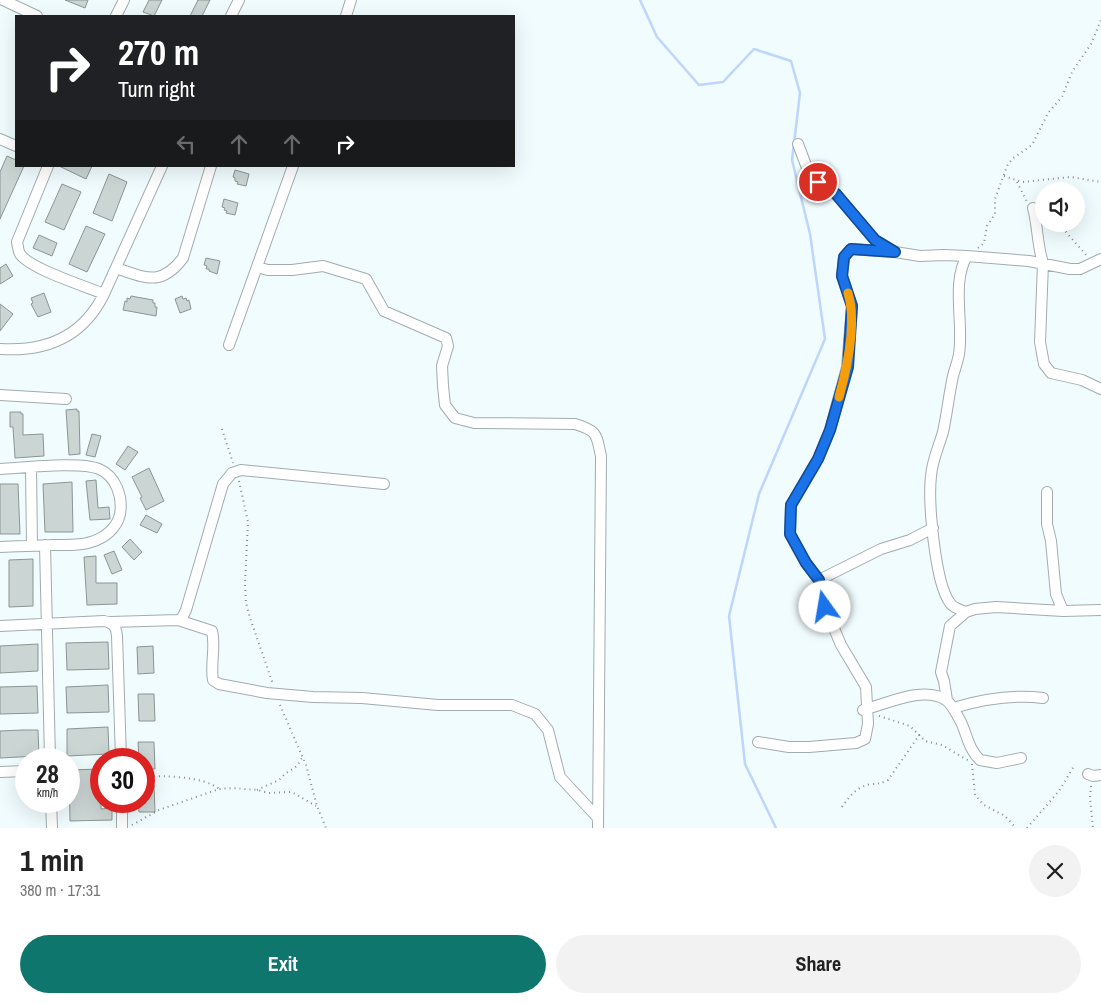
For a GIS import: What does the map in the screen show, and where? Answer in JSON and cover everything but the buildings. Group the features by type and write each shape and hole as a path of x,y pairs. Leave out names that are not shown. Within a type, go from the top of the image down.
{"street":[{"path":"3,0 35,15"},
{"path":"116,15 124,0"},
{"path":"232,15 239,0"},
{"path":"346,15 351,0"},
{"path":"0,139 15,146"},
{"path":"798,144 809,173 818,182 836,194 875,240 895,252"},
{"path":"48,167 17,242 19,253 28,262 40,268 104,294"},
{"path":"0,349 17,350 47,345 64,338 94,313 162,167"},
{"path":"116,268 148,278 158,278 176,267 183,258 211,167"},
{"path":"229,345 293,167"},
{"path":"1033,208 1043,263 1040,342 1044,364 1050,373 1082,380 1101,389"},
{"path":"758,742 795,747 856,743 865,739 868,724 866,687 841,645 825,607 819,580 806,563 790,534 791,505 818,459 830,430 848,367 852,306 842,276 844,257 851,249 920,256 967,256 1043,263 1070,269 1080,269 1101,260"},
{"path":"952,624 950,603 942,586 935,550 930,474 943,431 959,354 959,299 962,265 967,256"},
{"path":"257,267 268,270 292,270 323,266 366,279 384,311 446,338 448,346 442,366 445,405 455,418 474,423 575,424 590,429 597,437 601,456 598,823"},
{"path":"0,396 66,399"},
{"path":"0,469 66,466 98,469 108,475 120,496 121,506 118,521 108,534 92,542 0,547"},
{"path":"31,467 32,546"},
{"path":"178,620 182,618 186,610 226,478 241,470 384,484"},
{"path":"1046,492 1047,524 1051,541 1056,594 1063,611"},
{"path":"819,580 881,550 910,540 933,528"},
{"path":"45,545 50,748"},
{"path":"950,603 966,612"},
{"path":"1020,758 997,763 976,761 961,723 950,704 941,672 950,626 966,612 975,609 996,607 1063,611 1101,610"},
{"path":"0,626 178,620 212,631 214,642 213,680 219,684 276,694 362,698 438,705 512,705 535,714 548,730 560,777 598,823"},
{"path":"111,622 116,628 117,636 121,748"},
{"path":"866,709 902,698 932,694 950,704 1018,696 1043,698"},
{"path":"0,772 15,771"},
{"path":"1088,774 1093,776 1101,775"},
{"path":"51,813 52,828"},
{"path":"122,813 122,828"}],"path":[{"path":"967,256 984,243 987,226 994,214 995,199 1007,166 1012,159 1032,145 1048,113 1062,97 1072,72 1088,49 1101,20"},
{"path":"1004,176 1022,182 1071,177 1101,182"},
{"path":"1066,232 1086,255 1090,264"},
{"path":"222,429 237,472 248,522 246,603 276,694 308,772 317,806 326,828"},
{"path":"866,709 910,726 925,741 942,746 967,761 976,761 975,795 984,805 1005,816 1016,828"},
{"path":"842,806 858,789 888,780 920,734"},
{"path":"257,790 279,780 297,766 302,758"},
{"path":"1027,828 1059,791 1074,766"},
{"path":"1093,828 1090,789 1101,775"},
{"path":"155,776 188,778 214,785 219,789"},
{"path":"128,828 159,810 219,789 257,790 269,793 292,792 317,806"}],"waterway":[{"path":"640,0 657,37 699,85 723,82 754,49 791,61 800,93 792,160 810,234 825,339 759,494 729,616 745,764 776,828"}],"slow traffic":[{"path":"839,397 848,367 852,306 848,293"}],"route":[{"path":"818,182 836,194 875,240 895,252 851,249 844,257 842,276 852,306 848,367 830,430 818,459 791,505 790,534 806,563 819,580 825,607"}]}
